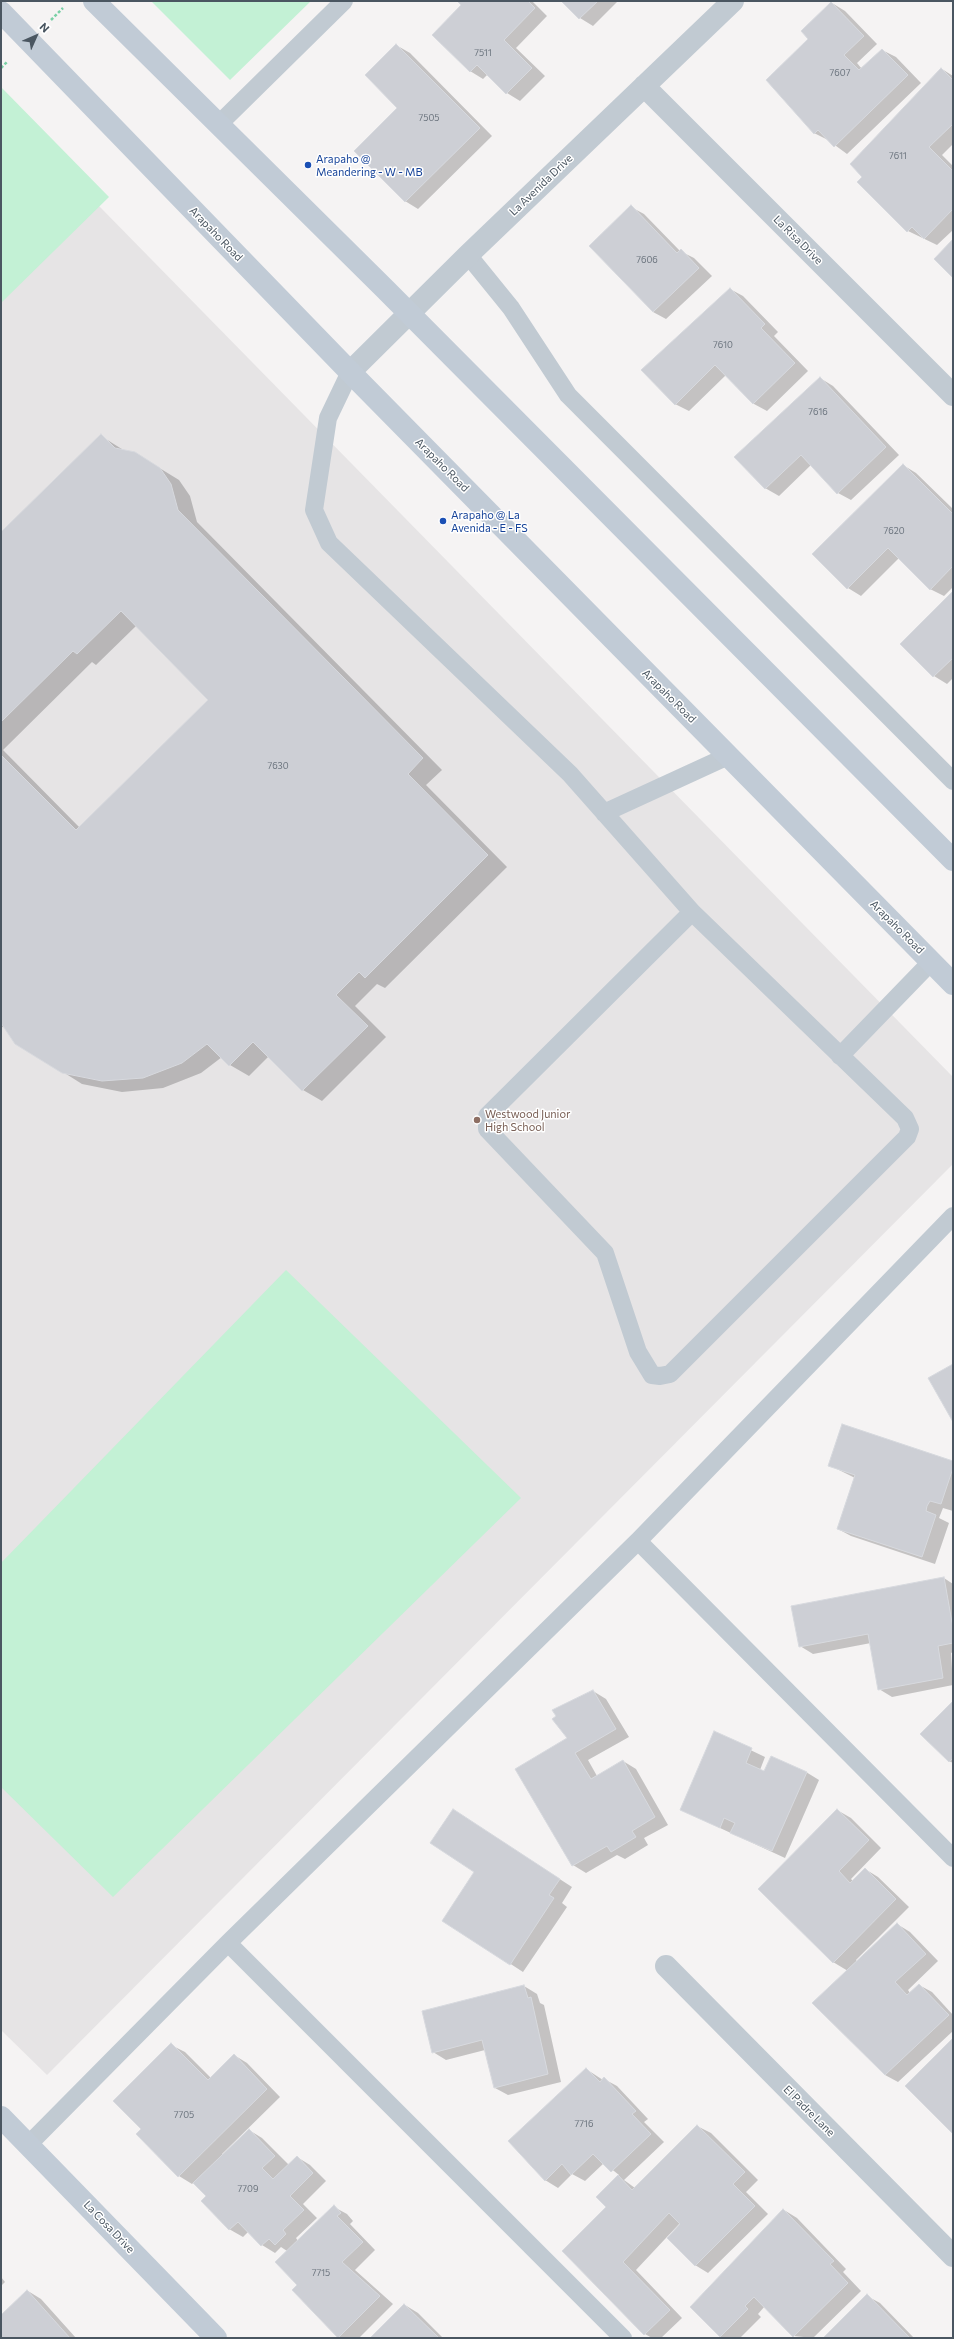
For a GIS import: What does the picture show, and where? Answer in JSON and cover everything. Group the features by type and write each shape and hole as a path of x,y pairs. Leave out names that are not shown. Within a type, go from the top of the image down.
{"main road":[{"path":"94,1 408,313 953,860"},
{"name":"Arapaho Road","path":"1,12 350,372 953,984"},
{"name":"La Cosa Drive","path":"1,2117 29,2144 216,2338"}],"street":[{"name":"La Avenida Drive","path":"350,372 408,313 733,1"},
{"name":"La Risa Drive","path":"644,86 953,395"},
{"name":"El Padre Lane","path":"666,1966 953,2256"}],"lane":[{"path":"218,125 344,1"},
{"path":"468,255 511,308 568,395 953,781"},
{"path":"350,372 328,418 314,510 329,543 570,774 692,912 905,1118 910,1129 907,1137 670,1374 652,1376 638,1352 605,1253 487,1128 487,1116 692,912"},
{"path":"604,813 728,756"},
{"path":"840,1056 931,962"},
{"path":"29,2144 228,1943 638,1541 953,1216"},
{"path":"638,1541 953,1858"},
{"path":"228,1943 623,2338"}],"shaded area":[{"name":"Westwood Junior High School","path":"1,106 953,1077 953,1164 47,2075 1,2030"}],"green space":[{"path":"151,1 311,1 230,80"},
{"path":"1,87 109,197 1,303"},
{"path":"286,1270 521,1498 113,1897 1,1787 1,1563"}],"building":[{"path":"457,1 528,1 535,8 504,40 532,68 506,94 477,65 470,72 432,35 461,5"},
{"path":"561,1 598,1 579,19"},
{"path":"831,2 864,36 844,55 859,70 882,49 908,75 834,147 818,130 814,134 766,80 808,39 801,31"},
{"path":"396,44 480,128 405,202 354,151 397,108 365,75"},
{"path":"941,68 953,80 953,124 929,147 953,171 953,209 924,239 912,227 907,232 857,182 862,177 850,164"},
{"path":"631,205 677,253 681,249 699,268 653,312 589,246"},
{"path":"953,239 953,278 934,259"},
{"path":"730,288 765,324 761,328 795,363 753,404 715,365 675,405 641,370"},
{"path":"820,377 886,447 837,494 801,455 765,489 734,457"},
{"path":"101,434 115,448 135,452 160,468 171,484 178,510 423,758 408,774 488,855 365,978 359,972 336,995 368,1026 302,1091 253,1042 229,1066 207,1044 182,1063 143,1078 102,1081 62,1073 15,1044 1,1023 1,755 76,830 208,700 121,611 77,654 73,651 1,722 1,532"},
{"path":"903,464 953,514 953,566 930,590 888,548 847,589 812,554"},
{"path":"953,591 953,658 933,677 900,644"},
{"path":"953,1364 953,1422 928,1378"},
{"path":"842,1424 953,1461 953,1468 941,1504 930,1501 927,1506 926,1511 936,1515 922,1557 837,1529 855,1475 828,1466"},
{"path":"944,1577 953,1628 953,1643 938,1646 943,1678 878,1690 868,1634 799,1647 791,1606"},
{"path":"593,1690 616,1729 575,1753 591,1779 623,1760 655,1817 632,1831 636,1837 611,1852 607,1846 572,1866 515,1769 567,1738 552,1719 556,1716 552,1710"},
{"path":"953,1701 953,1758 949,1762 920,1734"},
{"path":"714,1731 752,1748 746,1763 764,1771 771,1756 807,1772 772,1851 730,1833 735,1823 724,1818 720,1828 680,1810"},
{"path":"453,1809 560,1879 549,1895 554,1898 510,1965 442,1921 474,1872 430,1843"},
{"path":"837,1809 869,1840 839,1871 850,1883 865,1868 896,1899 833,1963 758,1889"},
{"path":"897,1923 926,1954 895,1982 907,1995 919,1984 949,2015 885,2075 812,2003"},
{"path":"524,1985 528,1998 531,1997 548,2074 494,2088 482,2040 432,2053 422,2011"},
{"path":"953,2038 953,2134 905,2086"},
{"path":"171,2043 208,2080 234,2054 267,2089 178,2177 136,2134 141,2129 113,2101"},
{"path":"586,2068 600,2082 604,2077 636,2111 632,2114 651,2134 611,2172 593,2154 571,2175 562,2164 545,2181 508,2141"},
{"path":"697,2125 745,2172 733,2184 755,2206 695,2266 667,2238 680,2224 669,2213 623,2262 670,2310 644,2335 562,2251 606,2207 596,2197 618,2175 632,2190"},
{"path":"249,2129 275,2156 262,2168 273,2179 297,2156 313,2173 290,2196 304,2210 283,2230 286,2234 275,2245 269,2239 261,2246 238,2222 229,2230 201,2201 206,2196 193,2183"},
{"path":"334,2205 341,2213 337,2216 363,2242 342,2262 380,2296 338,2338 292,2290 297,2285 275,2262"},
{"path":"783,2209 834,2261 830,2264 848,2283 793,2337 754,2297 745,2306 748,2309 720,2337 690,2307"},
{"path":"27,2290 70,2338 1,2338 1,2315"},
{"path":"867,2294 910,2338 823,2338"},
{"path":"404,2304 439,2338 370,2338"}],"place":[{"name":"Arapaho @ Meandering - W - MB","path":"308,165"},
{"name":"Arapaho @ La Avenida - E - FS","path":"443,521"},
{"name":"Westwood Junior High School","path":"477,1120"}]}
